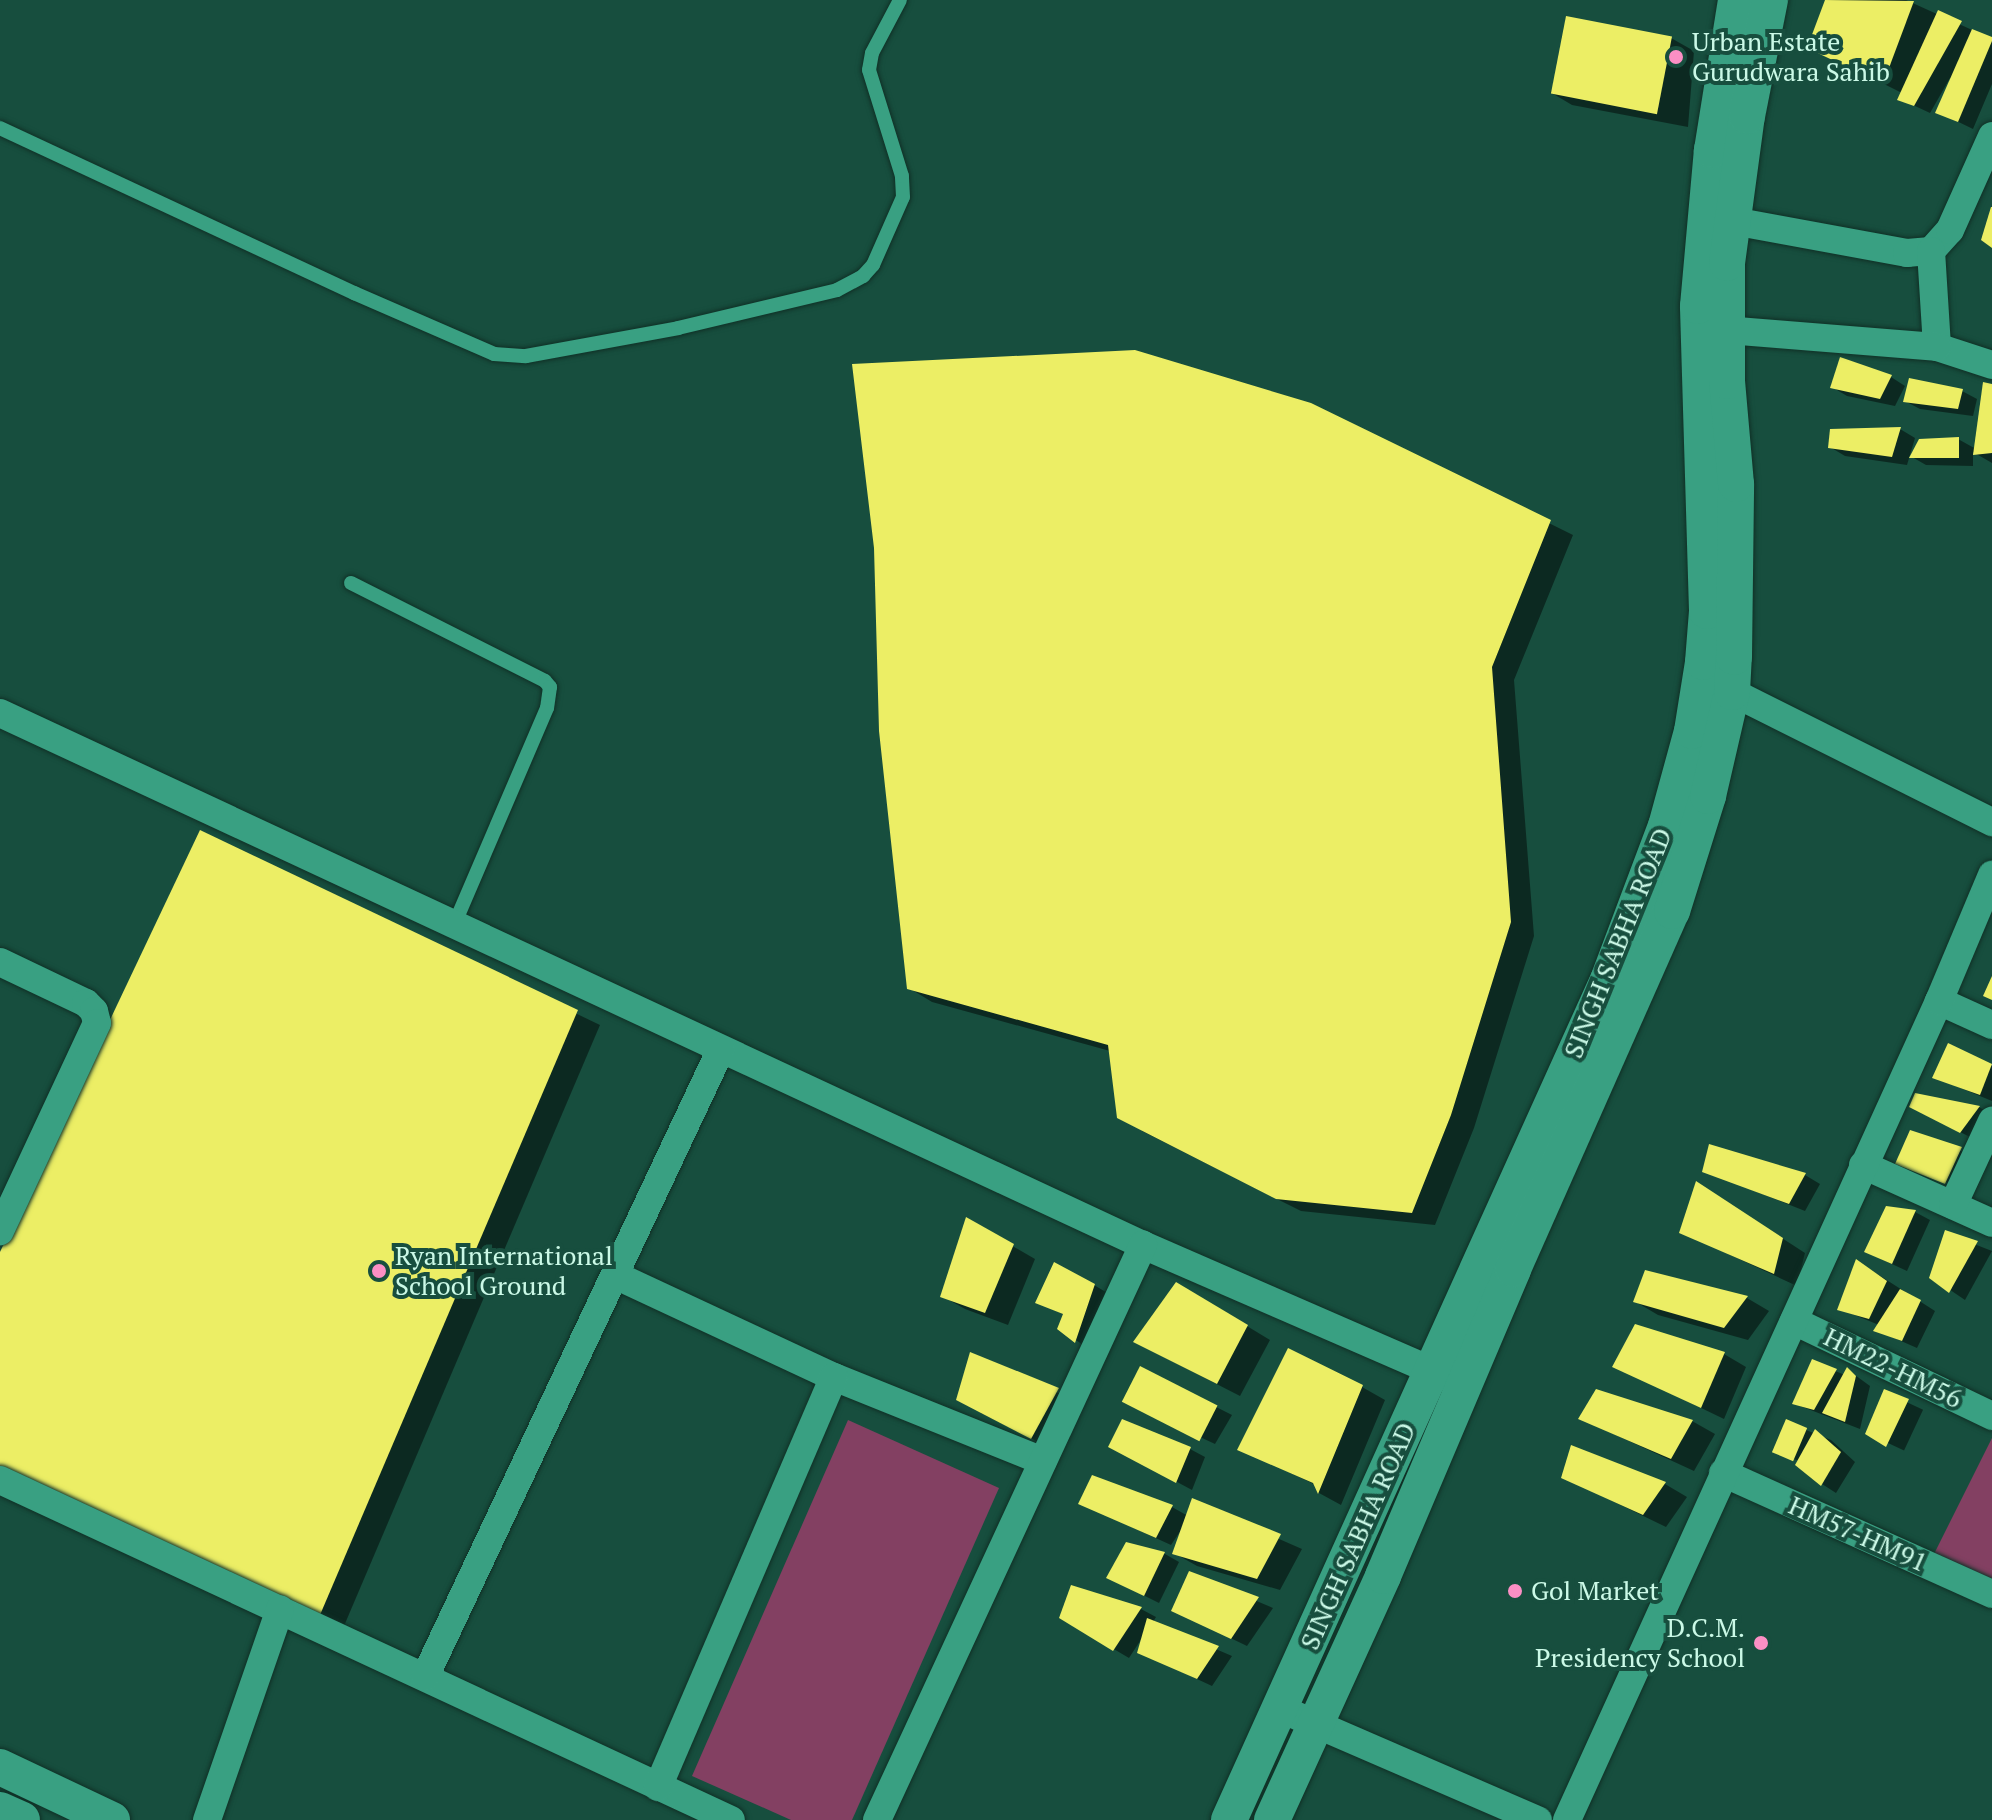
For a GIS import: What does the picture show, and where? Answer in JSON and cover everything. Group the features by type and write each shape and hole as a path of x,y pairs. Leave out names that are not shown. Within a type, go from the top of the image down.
{"street":[{"name":"SINGH SABHA ROAD","path":"1272,1820 1383,1576 1448,1378 1642,896 1692,731 1707,611 1705,446 1698,362 1719,218 1736,0"},
{"name":"SINGH SABHA ROAD","path":"1229,1820 1281,1709 1448,1378 1672,911 1708,796 1732,692 1737,538 1726,330 1727,263 1719,218 1747,116 1770,0"},
{"path":"1719,218 1907,253 1931,251 1950,230 1992,136"},
{"path":"1931,251 1937,347"},
{"path":"1726,330 1937,347 1952,355 1992,365"},
{"path":"1732,692 1992,822"},
{"path":"0,713 1143,1245 1448,1378"},
{"path":"1567,1820 1939,1001 1992,875"},
{"path":"0,962 86,1003 94,1011 97,1023 0,1231"},
{"path":"1939,1001 1992,1025"},
{"path":"425,1677 721,1049"},
{"path":"1953,1205 1992,1121"},
{"path":"1863,1165 1992,1223"},
{"path":"877,1820 1143,1245"},
{"path":"615,1275 834,1377 1043,1461"},
{"name":"HM22-HM56","path":"1794,1321 1992,1416"},
{"path":"658,1787 834,1377"},
{"name":"HM57-HM91","path":"1723,1473 1992,1594"},
{"path":"0,1480 731,1820"},
{"path":"207,1820 280,1609"},
{"path":"1281,1709 1538,1820"},
{"path":"0,1767 112,1820"},
{"path":"0,1810 22,1820"}],"lane":[{"path":"0,128 396,312 494,354 526,356 678,328 837,290 863,276 873,265 903,197 902,176 869,70 872,53 900,0"},
{"path":"351,583 545,681 550,687 547,708 454,925"}],"shaded area":[{"path":"848,1420 999,1488 852,1820 791,1820 692,1776"},
{"path":"1992,1438 1992,1582 1934,1554"}],"building":[{"path":"1825,0 1914,1 1883,84 1807,48"},
{"path":"1938,10 1962,21 1914,106 1897,100"},
{"path":"1566,16 1672,37 1657,114 1551,94"},
{"path":"1972,29 1992,37 1992,41 1958,122 1935,113"},
{"path":"1992,207 1992,248 1981,240"},
{"path":"1135,350 1311,403 1551,520 1492,667 1511,922 1451,1115 1412,1213 1276,1199 1117,1118 1108,1045 907,989 879,731 874,548 852,364"},
{"path":"1840,357 1892,375 1880,399 1830,388"},
{"path":"1909,378 1963,389 1958,409 1903,402"},
{"path":"1983,382 1992,384 1992,453 1973,455"},
{"path":"1901,427 1892,457 1828,448 1830,429"},
{"path":"1959,437 1959,458 1909,458 1919,439"},
{"path":"200,830 578,1010 317,1622 0,1475 0,1252"},
{"path":"1992,976 1992,1000 1983,996"},
{"path":"1948,1043 1992,1064 1980,1095 1932,1078"},
{"path":"1915,1093 1980,1106 1960,1133 1909,1107"},
{"path":"1910,1130 1962,1147 1945,1184 1895,1164"},
{"path":"1709,1144 1806,1173 1789,1204 1702,1172"},
{"path":"1696,1181 1783,1238 1774,1274 1679,1233"},
{"path":"1886,1206 1916,1210 1892,1264 1864,1252"},
{"path":"966,1217 1014,1244 985,1313 940,1297"},
{"path":"1945,1230 1978,1241 1949,1293 1929,1278"},
{"path":"1856,1259 1887,1281 1869,1319 1837,1310"},
{"path":"1054,1262 1095,1284 1075,1343 1057,1329 1063,1314 1035,1303"},
{"path":"1645,1270 1748,1296 1724,1328 1633,1302"},
{"path":"1176,1282 1248,1325 1217,1384 1133,1342"},
{"path":"1900,1289 1921,1300 1902,1341 1873,1331"},
{"path":"1635,1324 1725,1352 1701,1408 1612,1367"},
{"path":"1288,1348 1363,1385 1318,1494 1313,1483 1237,1450"},
{"path":"970,1352 1059,1388 1031,1439 956,1400"},
{"path":"1812,1359 1837,1369 1814,1410 1792,1404"},
{"path":"1140,1366 1218,1405 1199,1441 1122,1402"},
{"path":"1847,1367 1856,1376 1845,1422 1822,1413"},
{"path":"1596,1389 1693,1420 1671,1459 1578,1419"},
{"path":"1884,1389 1909,1399 1886,1447 1865,1434"},
{"path":"1122,1419 1191,1447 1176,1483 1108,1447"},
{"path":"1786,1419 1807,1428 1793,1461 1772,1452"},
{"path":"1815,1429 1841,1452 1821,1486 1795,1465"},
{"path":"1571,1445 1666,1482 1643,1515 1561,1478"},
{"path":"1092,1475 1173,1505 1156,1538 1078,1504"},
{"path":"1192,1498 1281,1534 1257,1579 1172,1554"},
{"path":"1126,1542 1165,1552 1144,1596 1106,1578"},
{"path":"1189,1571 1259,1597 1231,1639 1171,1611"},
{"path":"1071,1585 1142,1607 1113,1651 1059,1618"},
{"path":"1147,1618 1219,1646 1197,1679 1137,1653"}],"place":[{"name":"Urban Estate Gurudwara Sahib","path":"1676,57"},
{"name":"Ryan International School Ground","path":"379,1271"},
{"name":"Gol Market","path":"1515,1591"},
{"name":"D.C.M. Presidency School","path":"1761,1643"}]}
